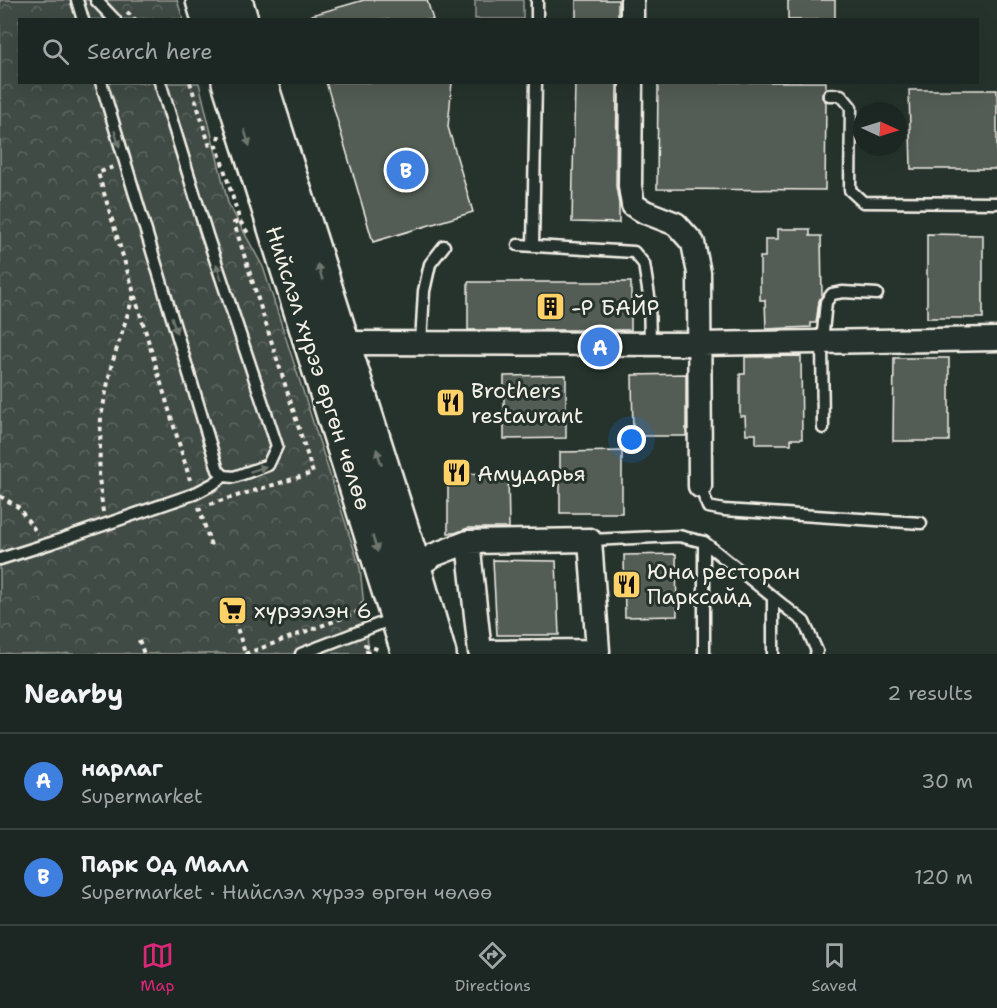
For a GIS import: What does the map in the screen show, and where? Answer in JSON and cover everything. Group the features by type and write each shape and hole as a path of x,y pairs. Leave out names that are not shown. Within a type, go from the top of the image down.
{"main road":[{"path":"203,0 208,18"},
{"path":"234,0 240,18"},
{"name":"Нийслэл хүрээ өргөн чөлөө","path":"230,84 327,328 414,568 439,654"},
{"name":"Нийслэл хүрээ өргөн чөлөө","path":"262,84 327,328 409,654"}],"street":[{"path":"632,0 632,18"},
{"path":"631,84 630,186 633,205 676,224 693,243 699,273 700,486"},
{"path":"327,328 421,343 699,344 997,339"},
{"path":"414,568 434,555 468,542 590,540 598,651 480,652 468,542"}],"lane":[{"path":"77,0 82,18"},
{"path":"96,0 113,18"},
{"path":"537,0 537,18"},
{"path":"101,84 218,470 224,476 234,477 268,465 277,446 207,235 161,84"},
{"path":"533,246 536,84"},
{"path":"829,95 841,95 851,107 850,190 863,202 997,203"},
{"path":"518,245 633,252 644,264 650,296 650,344"},
{"path":"421,343 424,291 430,264 444,246"},
{"path":"823,428 822,342 826,302 832,294 843,292 877,294"},
{"path":"0,559 194,494 224,476"},
{"path":"700,486 708,507 724,510 921,523"},
{"path":"590,540 679,536 704,542 804,622 817,651 816,654"},
{"path":"704,542 704,654"},
{"path":"772,654 773,597"},
{"path":"301,654 398,616"}],"path":[{"path":"191,84 210,147 217,146 240,221 252,239"},
{"path":"110,157 113,167 98,173 211,546"},
{"path":"210,504 313,473 234,223 240,221"},
{"path":"104,516 99,477 101,417 111,367 135,293"},
{"path":"0,496 18,507 40,536 51,543"},
{"path":"232,612 245,654 356,613 368,593"},
{"path":"139,640 144,654"},
{"path":"368,654 365,645 379,649 386,654"}],"green space":[{"path":"0,0 177,0 183,18 18,18 18,84 199,84 228,203 263,267 360,568 369,654 0,654"},
{"path":"475,0 523,0 523,18 475,18"}],"building":[{"path":"364,0 427,0 432,18 312,18 312,15"},
{"path":"576,0 618,0 618,18 576,18"},
{"path":"788,0 835,0 835,18 788,18"},
{"path":"327,84 452,84 448,127 473,212 373,242"},
{"path":"575,84 617,84 616,186 619,223 572,222"},
{"path":"658,84 826,84 822,94 826,102 825,190 657,189"},
{"path":"909,90 997,90 997,169 911,169"},
{"path":"778,229 810,229 810,236 821,236 822,295 816,323 811,323 811,327 766,329 765,300 760,300 760,257 765,257 765,239 778,239"},
{"path":"927,234 983,235 983,318 927,318"},
{"name":"-Р БАЙР","path":"468,282 631,282 631,330 468,330"},
{"path":"801,356 802,439 791,439 791,444 756,444 756,434 746,434 745,416 740,416 740,374 745,374 745,357"},
{"path":"894,358 949,358 949,441 893,441"},
{"path":"686,374 686,436 633,436 632,375"},
{"path":"566,375 566,438 504,439 504,376"},
{"path":"622,451 622,513 560,513 560,452"},
{"path":"508,473 509,528 468,528 448,533 448,474"},
{"path":"676,554 677,616 625,617 624,555"},
{"path":"493,560 556,561 559,635 497,635"}],"place":[{"name":"Парк Од Малл","path":"406,170"},
{"name":"-Р БАЙР","path":"550,307"},
{"name":"нарлаг","path":"600,347"},
{"name":"Brothers restaurant","path":"450,403"},
{"name":"Амударья","path":"456,473"},
{"name":"Юна ресторан Парксайд","path":"626,584"},
{"name":"хүрээлэн 6","path":"233,610"}]}
